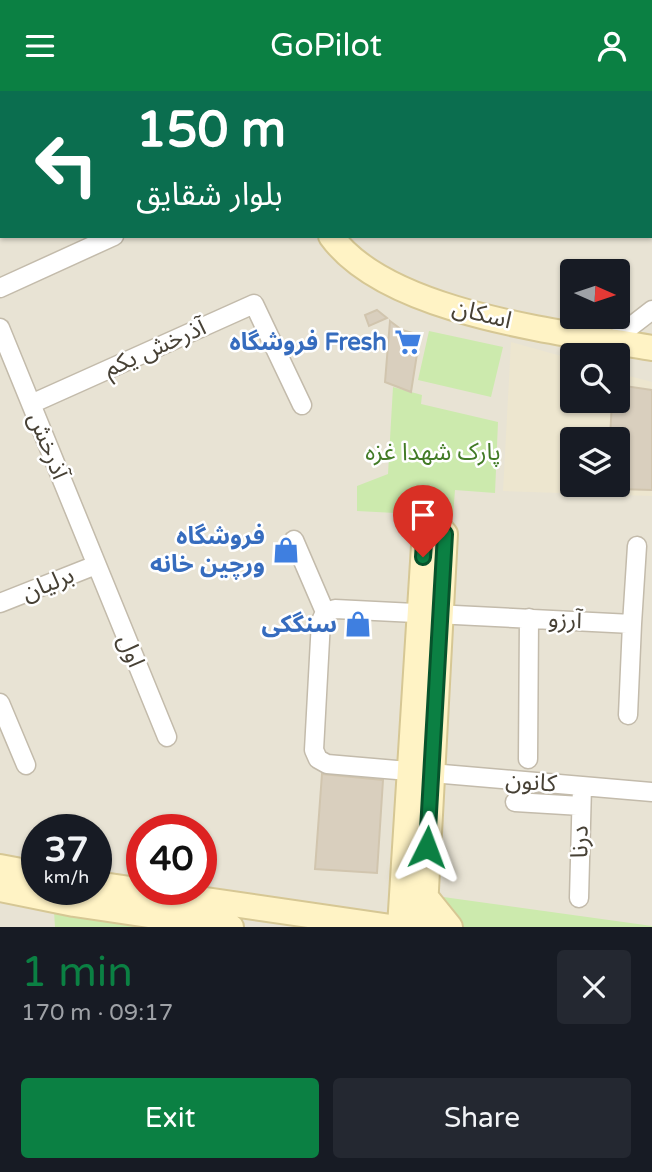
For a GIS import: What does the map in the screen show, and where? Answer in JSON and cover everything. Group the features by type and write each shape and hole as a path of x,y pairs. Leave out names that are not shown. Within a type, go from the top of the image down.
{"street":[{"path":"0,288 110,238"},
{"name":"اسکان","path":"333,238 389,284 430,302 509,322 652,348"},
{"name":"آذرخش یکم","path":"31,404 254,304 302,405"},
{"path":"612,341 652,310"},
{"name":"آذرخش","path":"0,328 96,565"},
{"path":"294,540 330,610"},
{"path":"628,715 637,545"},
{"name":"برلیان","path":"0,603 96,565"},
{"name":"اول","path":"96,565 167,737"},
{"name":"آرزو","path":"330,610 632,624"},
{"name":"کانون","path":"330,610 321,621 314,750 318,759 327,764 652,792"},
{"path":"400,927 414,895 430,613"},
{"path":"528,759 529,618"},
{"path":"0,703 26,765"},
{"name":"درنا","path":"579,898 582,786"},
{"path":"515,802 581,806"},
{"path":"0,867 21,871"},
{"path":"112,886 391,927"},
{"path":"0,890 74,904 231,927"},
{"path":"356,922 390,909 414,895"},
{"path":"414,895 424,927"},
{"path":"414,895 450,927"}],"shaded area":[{"path":"0,238 652,238 652,927 0,927"},
{"path":"511,342 560,356 560,413 630,413 630,376 652,382 652,496 630,495 630,427 560,427 560,493 503,491"}],"green space":[{"path":"429,331 503,347 491,397 418,380"},
{"name":"پارک شهدا غزه","path":"393,387 422,395 421,404 498,422 495,493 455,490 453,516 357,511 357,486 388,474"},
{"path":"436,896 652,926 652,927 462,927"},
{"path":"54,911 158,927 55,927"}],"building":[{"path":"377,310 387,318 369,326 365,315"},
{"path":"390,321 402,330 420,335 411,392 385,382"},
{"path":"630,387 652,390 652,490 630,489 630,427 611,427 611,413 630,413"},
{"path":"322,774 383,780 377,873 315,869"}],"place":[{"name":"فروشگاه Fresh","path":"408,342"},
{"name":"فروشگاه ورچین خانه","path":"286,550"},
{"name":"سنگکی","path":"358,624"}],"route":[{"path":"423,557 425,530 435,522 445,534 427,847"}]}
